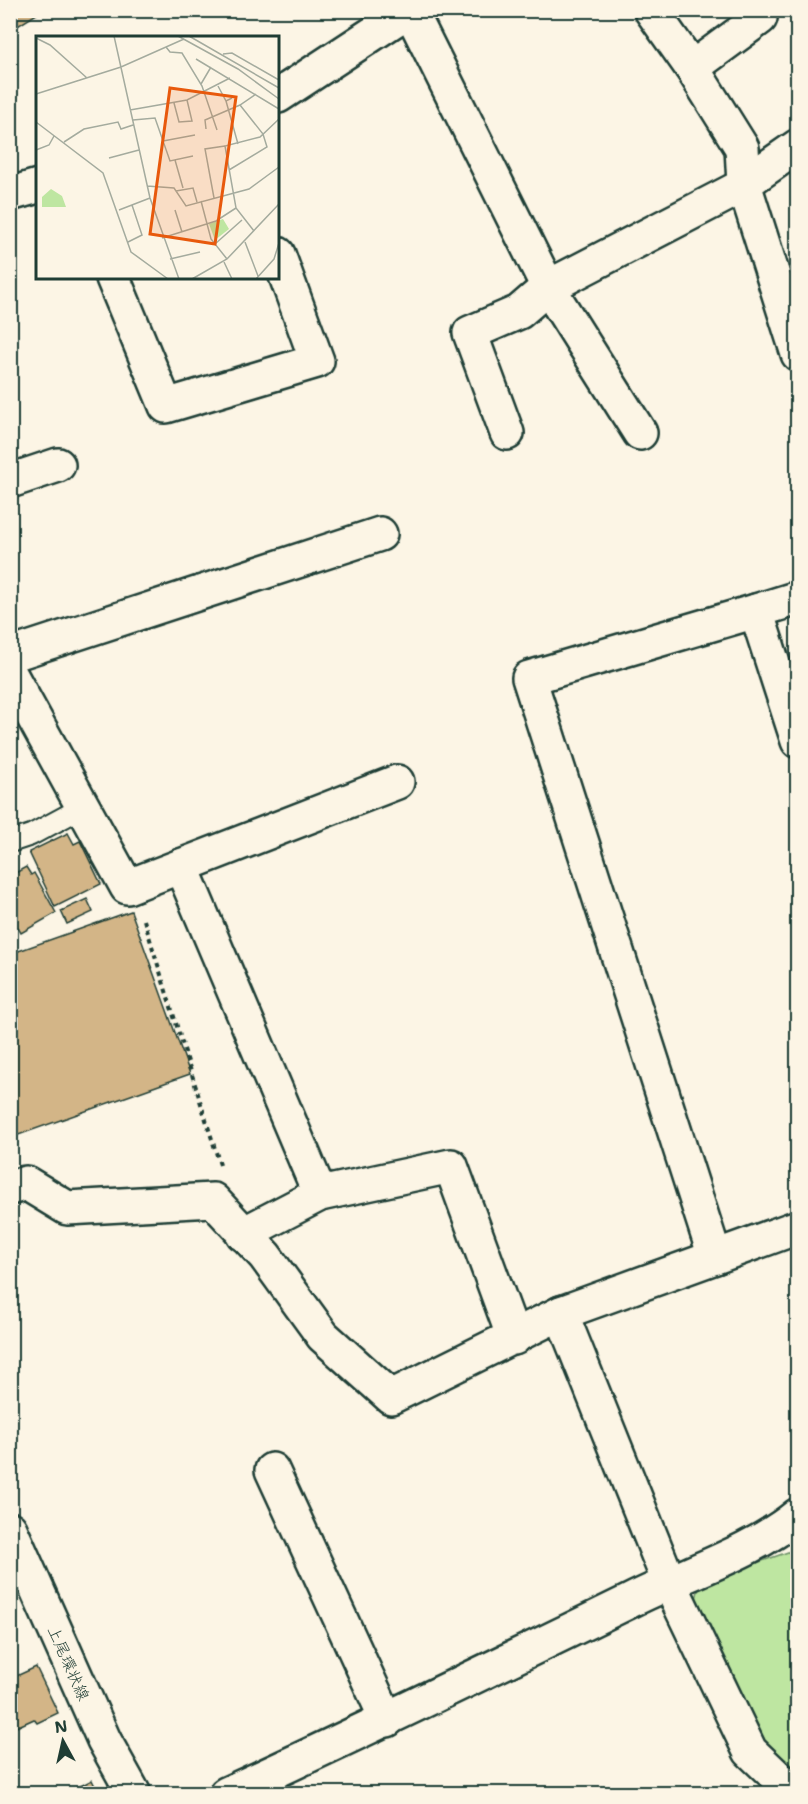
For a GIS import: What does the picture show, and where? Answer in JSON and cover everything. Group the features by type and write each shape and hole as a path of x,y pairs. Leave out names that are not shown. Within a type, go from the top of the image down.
{"street":[{"path":"279,95 409,10 548,287 640,433"},
{"path":"651,10 692,68 742,148 744,184 798,354"},
{"path":"692,68 760,18"},
{"path":"507,434 470,333 519,312 548,287 744,184 798,146"},
{"path":"10,194 36,187"},
{"path":"112,279 166,406 317,361 279,257"},
{"path":"10,481 58,465"},
{"path":"10,655 380,534"},
{"path":"715,1257 529,678 798,598"},
{"path":"756,610 798,741"},
{"path":"10,674 127,887 397,782"},
{"path":"182,866 320,1194"},
{"path":"243,1234 320,1194 451,1166 514,1338"},
{"path":"10,1188 26,1183 67,1208 213,1200 265,1256 324,1336 391,1397 561,1313 798,1227"},
{"path":"561,1313 669,1582 750,1751 795,1794"},
{"path":"272,1470 387,1720"},
{"path":"226,1794 387,1720 669,1582 775,1534 798,1515"},
{"name":"上尾環状線","path":"10,1529 104,1740 134,1794"}],"lane":[{"path":"10,842 31,835 83,807"}],"path":[{"path":"133,885 226,1183 221,1210"}],"green space":[{"path":"797,1544 797,1769 754,1736 695,1603 700,1583 788,1552"}],"building":[{"path":"10,10 43,10 10,31"},
{"path":"68,833 74,844 80,841 101,884 55,907 29,852"},
{"path":"26,867 31,875 34,873 56,913 21,933 10,914 10,876"},
{"path":"87,899 93,912 67,924 61,911"},
{"path":"131,911 190,1074 10,1138 10,954"},
{"path":"36,1667 58,1713 37,1723 34,1719 12,1729 15,1737 10,1739 10,1679"},
{"path":"92,1780 99,1794 65,1794"}]}
